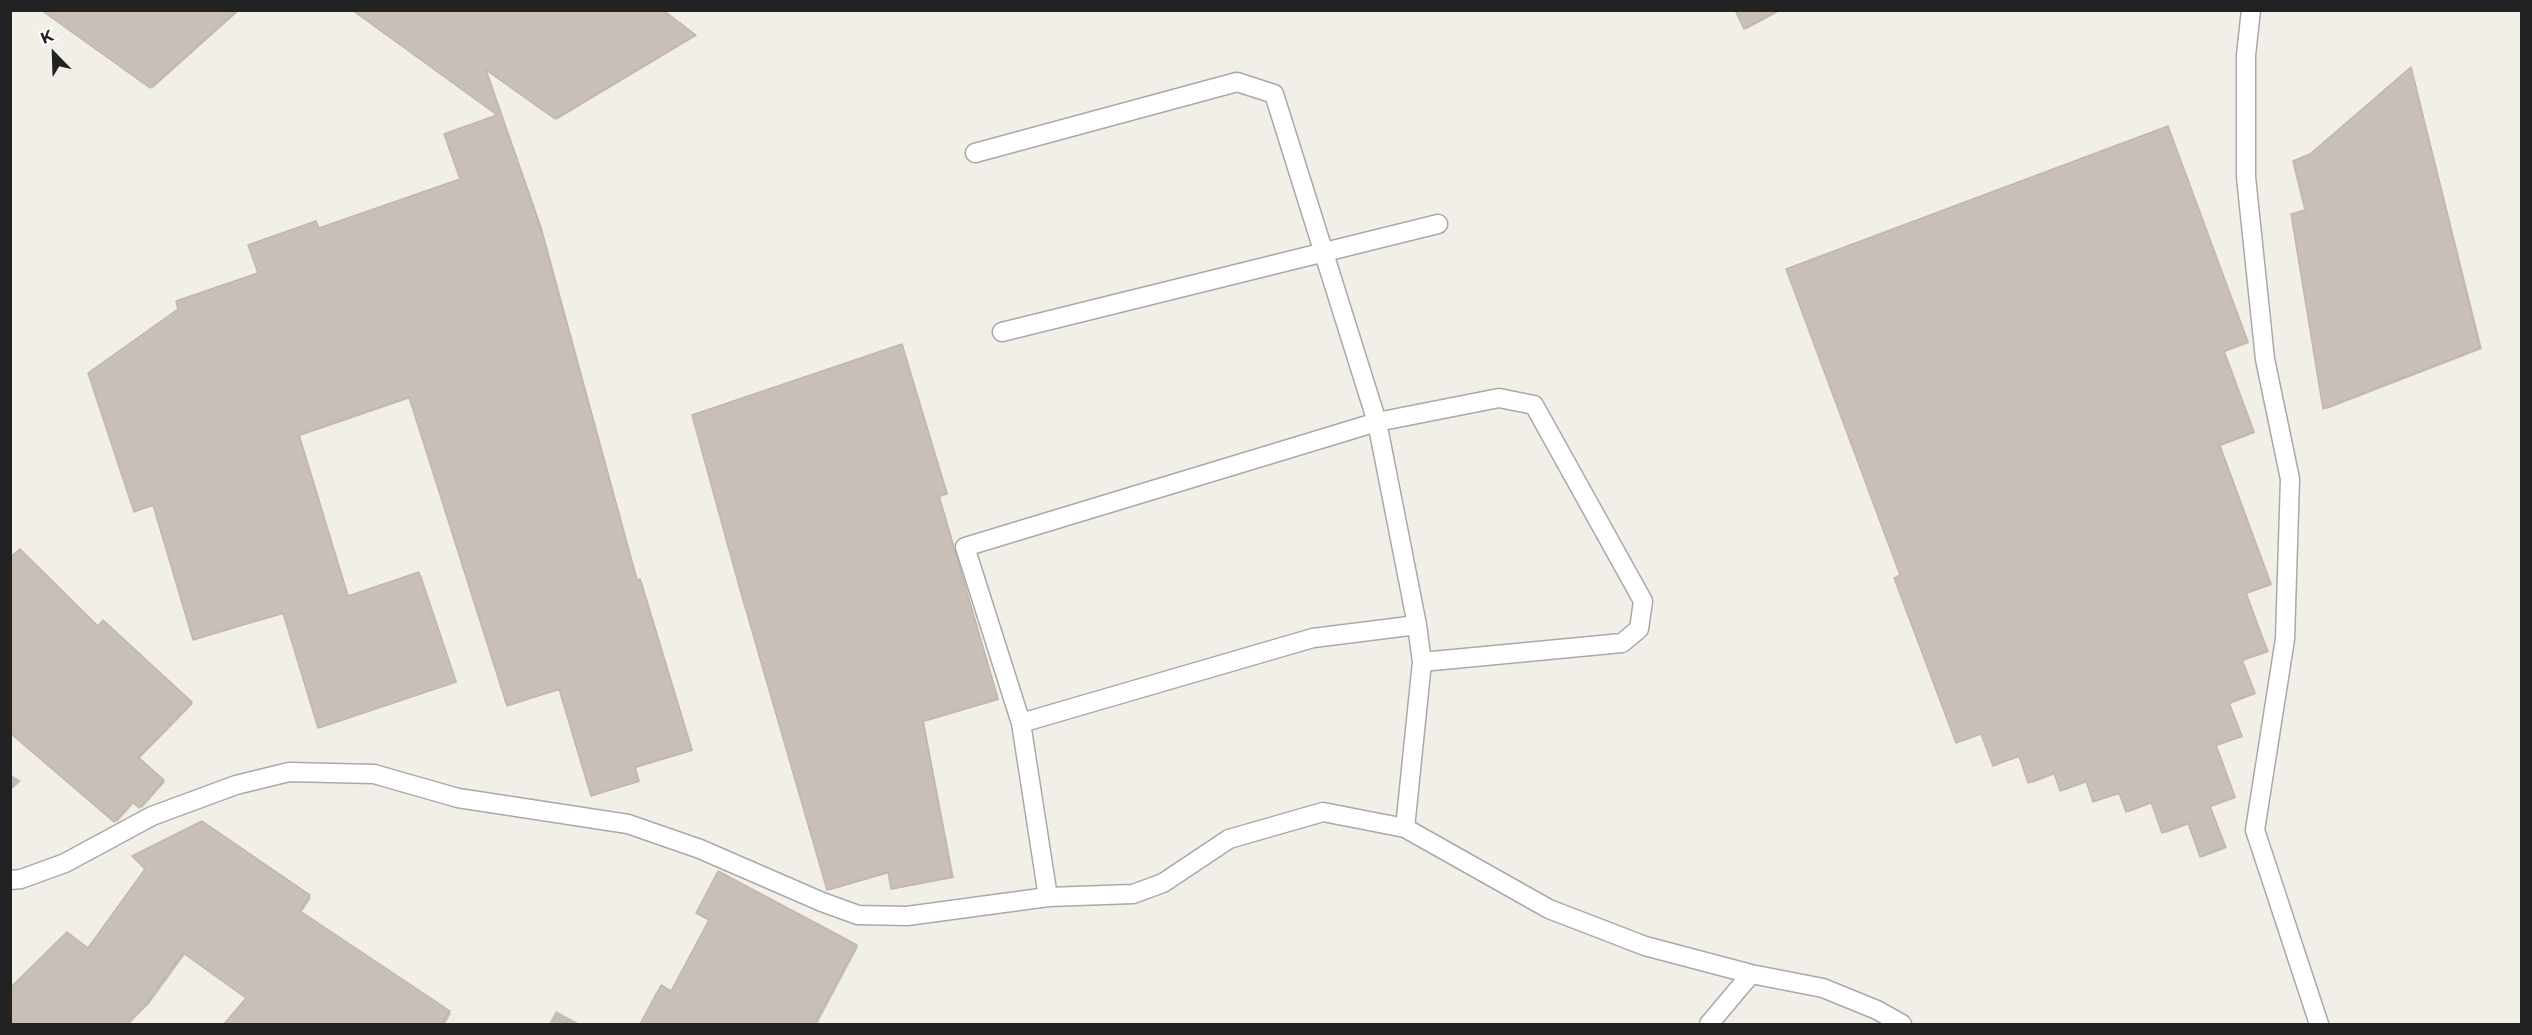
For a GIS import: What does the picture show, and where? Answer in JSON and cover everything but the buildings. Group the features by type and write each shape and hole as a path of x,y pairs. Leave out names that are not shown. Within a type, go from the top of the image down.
{"street":[{"path":"2252,10 2246,55 2246,177 2265,359 2290,479 2285,639 2255,830 2319,1024"},
{"path":"975,153 1237,82 1274,93 1377,422 1417,625 1422,662 1405,828"},
{"path":"1002,333 1438,224"},
{"path":"1048,897 1021,723 965,547 1377,422 1499,398 1534,405 1643,601 1639,628 1622,643 1422,662"},
{"path":"1021,723 1313,638 1417,625"},
{"path":"10,880 21,879 65,863 152,816 236,785 289,772 374,774 458,798 628,824 700,849 822,902 858,915 907,916 1048,897 1133,894 1163,882 1229,839 1323,812 1405,828 1549,909 1645,946 1751,974 1823,988 1876,1010 1902,1024"},
{"path":"1709,1024 1751,974"}]}
